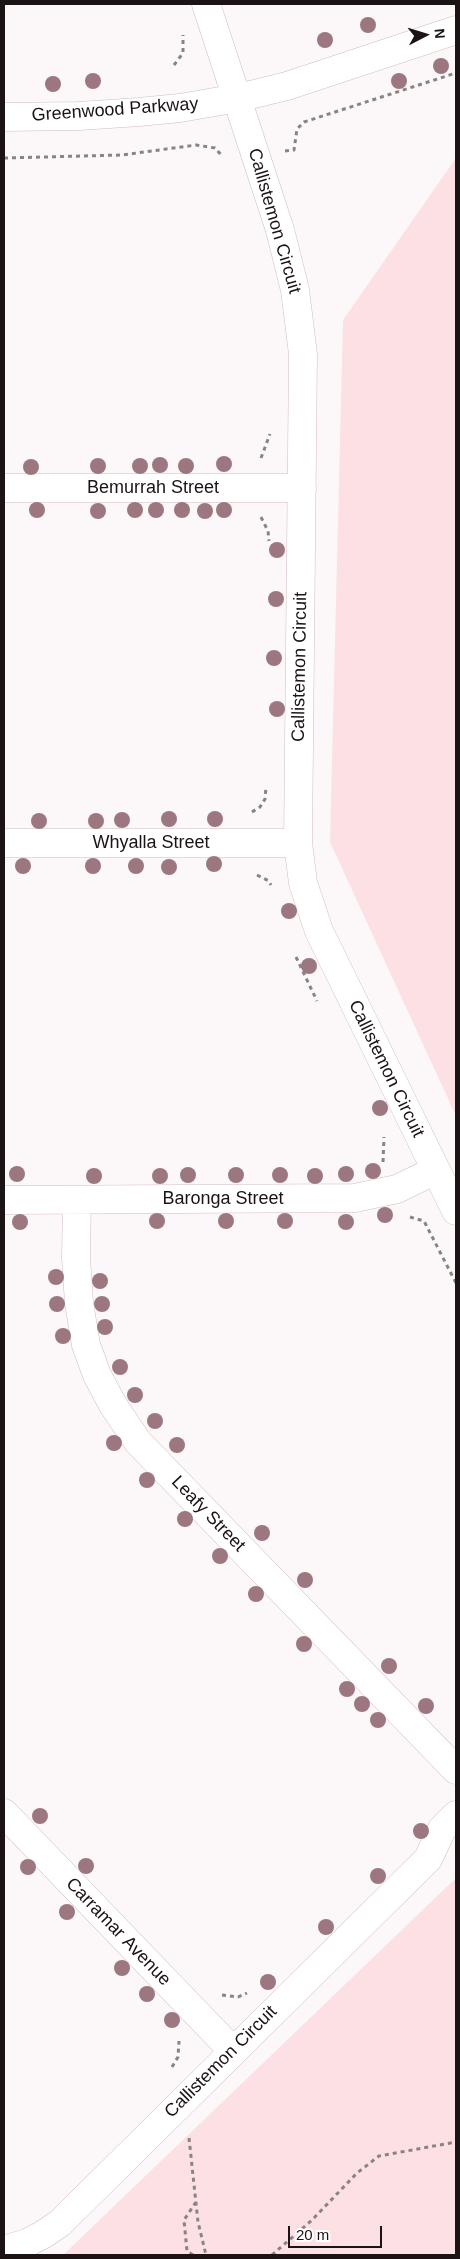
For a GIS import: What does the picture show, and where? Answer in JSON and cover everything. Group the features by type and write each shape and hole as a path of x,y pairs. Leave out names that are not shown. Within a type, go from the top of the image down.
{"street":[{"name":"Callistemon Circuit","path":"206,4 280,230 295,290 303,354 298,843 303,883 319,931 456,1211"},
{"name":"Greenwood Parkway","path":"4,116 79,116 138,112 180,108 238,98 287,86 456,30"},
{"name":"Bemurrah Street","path":"4,488 302,488"},
{"name":"Whyalla Street","path":"4,843 298,843"},
{"name":"Baronga Street","path":"4,1200 355,1198 397,1189 436,1170"},
{"name":"Leafy Street","path":"77,1200 79,1303 86,1345 97,1375 113,1405 138,1442 456,1770"},
{"name":"Carramar Avenue","path":"4,1813 232,2050"},
{"name":"Callistemon Circuit","path":"428,1859 442,1829 456,1815"},
{"name":"Callistemon Circuit","path":"4,2250 28,2243 60,2223 232,2050 428,1859 456,1846"}],"path":[{"path":"174,65 182,53 184,39 182,32"},
{"path":"283,152 294,150 297,129 304,122 456,73"},
{"path":"4,158 122,155 196,145 215,148 224,160"},
{"path":"261,460 261,454 270,436 270,428"},
{"path":"261,510 261,521 268,531 268,550"},
{"path":"246,814 253,812 265,799 266,779"},
{"path":"408,1212 410,1217 424,1221 430,1228 456,1283"},
{"path":"218,1999 222,1995 238,1997 253,1987"},
{"path":"166,2074 178,2057 179,2037"},
{"path":"185,2097 196,2201 206,2255"},
{"path":"272,2255 312,2220 356,2173 379,2156 456,2142"},
{"path":"193,2255 186,2248 184,2220 196,2201"}],"shaded area":[{"path":"456,158 456,1116 330,842 343,320"},
{"path":"456,1878 456,2255 63,2255"}]}
